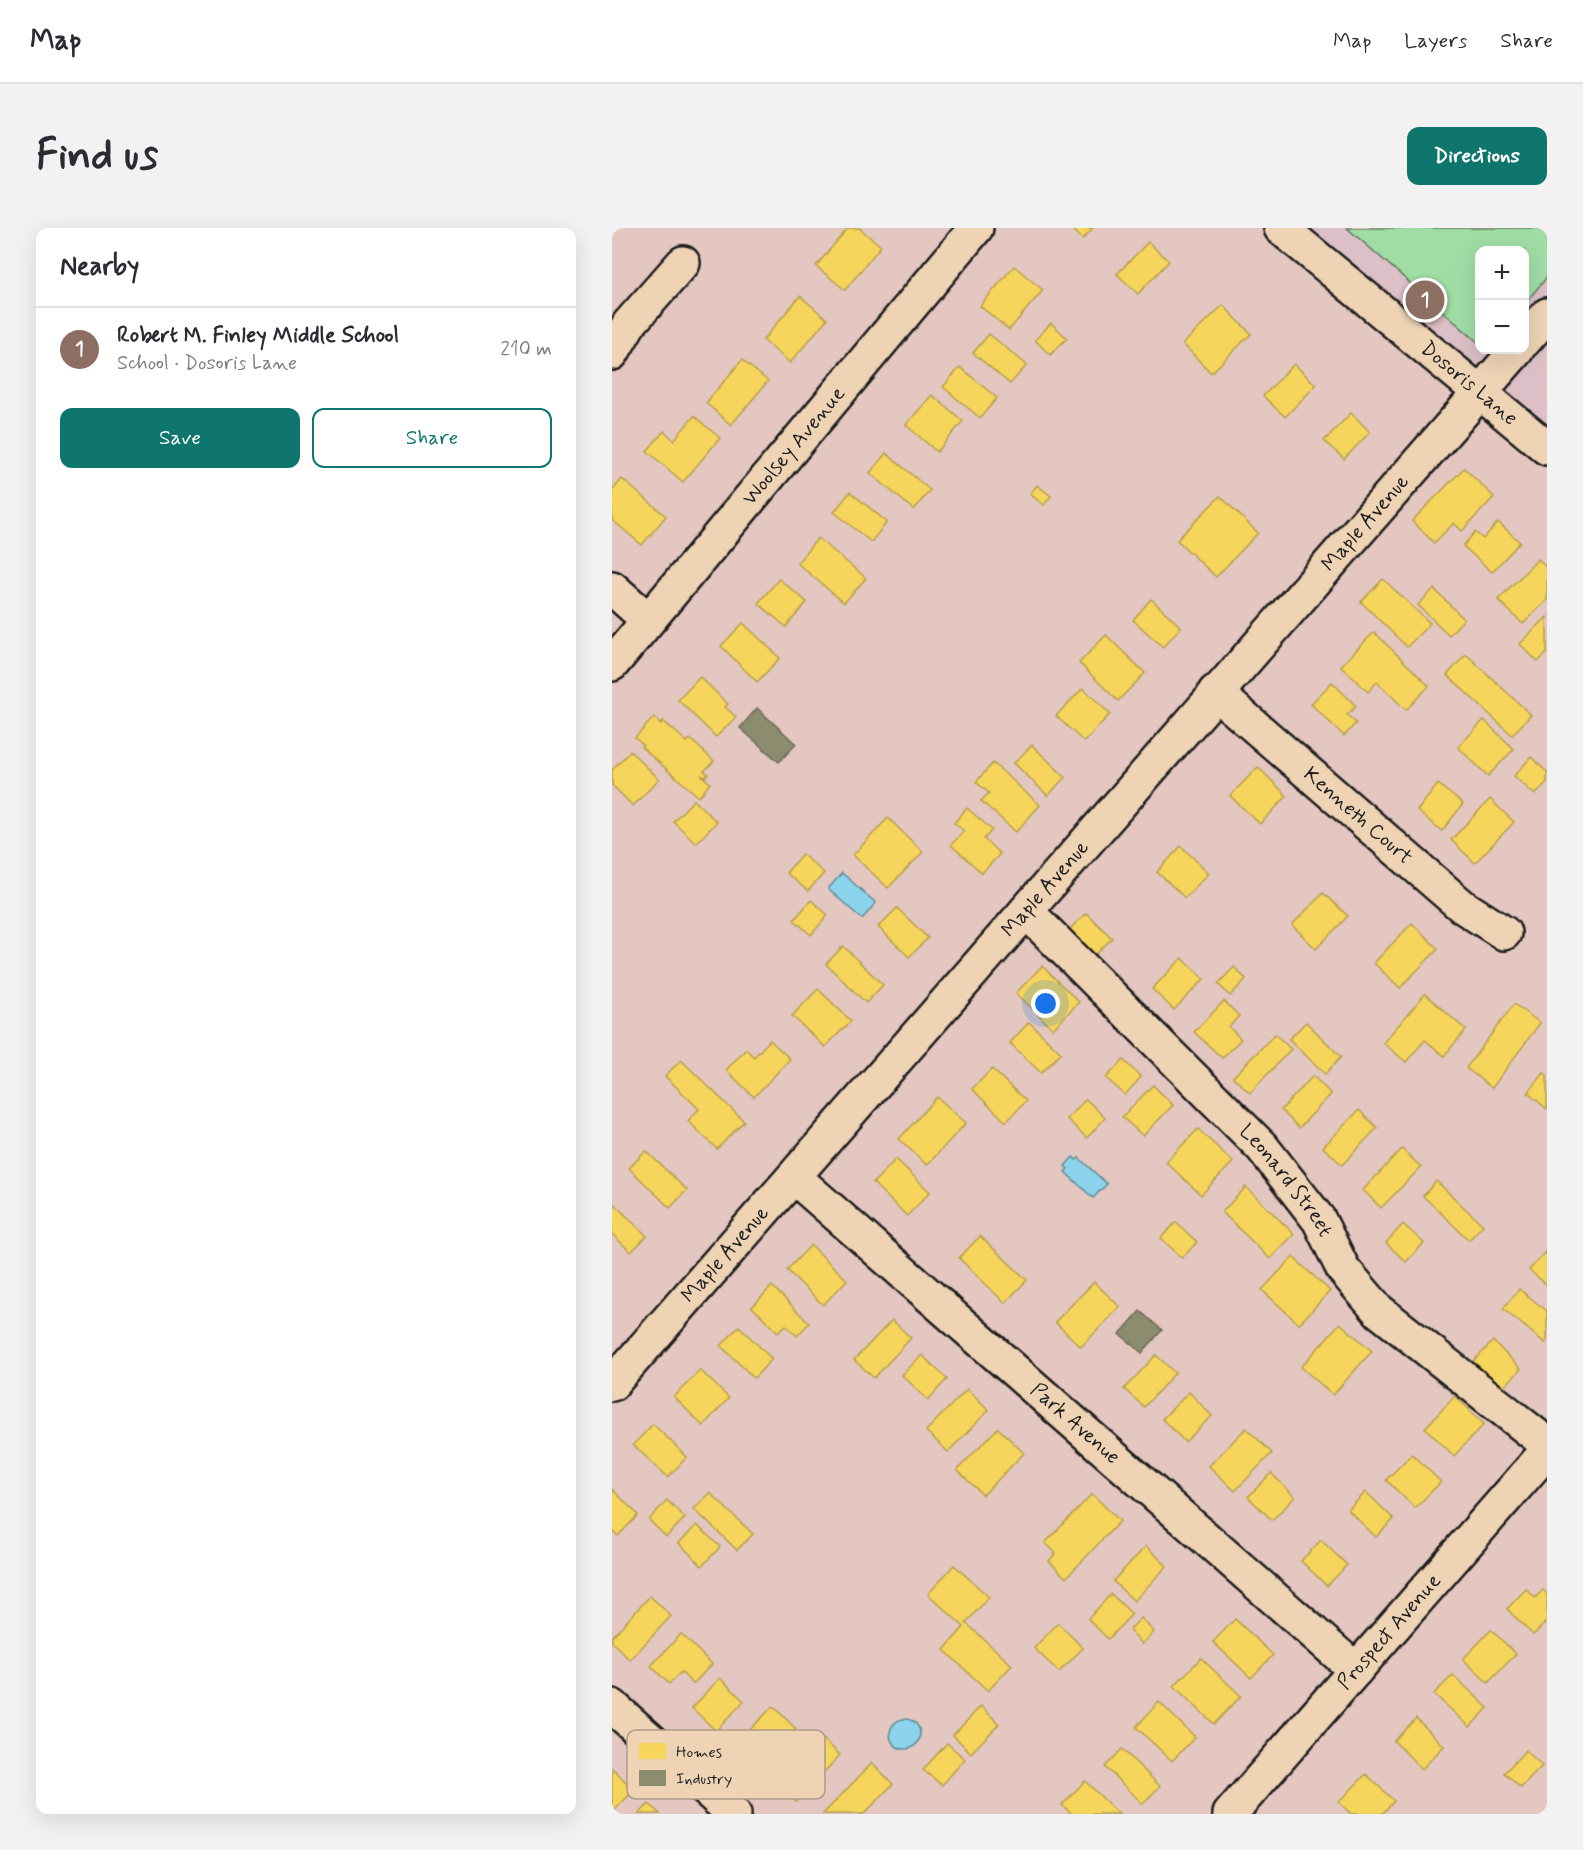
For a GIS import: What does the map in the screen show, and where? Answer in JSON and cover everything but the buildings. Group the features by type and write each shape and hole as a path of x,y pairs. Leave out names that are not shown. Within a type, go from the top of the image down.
{"street":[{"name":"Woolsey Avenue","path":"612,664 976,228"},
{"name":"Dosoris Lane","path":"1281,228 1547,448"},
{"path":"612,353 629,324 683,263"},
{"path":"1529,335 1547,315"},
{"name":"Maple Avenue","path":"612,1384 794,1178 1215,692 1513,354"},
{"path":"612,588 648,620"},
{"name":"Kenneth Court","path":"1215,692 1462,906 1504,933"},
{"name":"Leonard Street","path":"1026,911 1262,1147 1319,1221 1343,1269 1379,1311 1547,1444"},
{"name":"Park Avenue","path":"794,1178 1356,1670"},
{"name":"Prospect Avenue","path":"1230,1814 1547,1451"},
{"path":"612,1706 639,1730"},
{"path":"717,1799 734,1814"}],"shaded area":[{"path":"1283,228 1547,228 1547,447"}],"green space":[{"path":"1347,228 1547,228 1547,277 1529,298 1529,246 1475,246 1475,340"}],"water":[{"path":"842,873 876,903 862,919 828,889"},
{"path":"1073,1157 1076,1160 1079,1158 1107,1184 1093,1198 1065,1172 1068,1169 1065,1166"},
{"path":"905,1719 911,1720 919,1728 919,1740 911,1748 905,1749 899,1748 891,1740 890,1734 891,1728 899,1720"}],"place":[{"name":"Robert M. Finley Middle School","path":"1425,300"}]}
